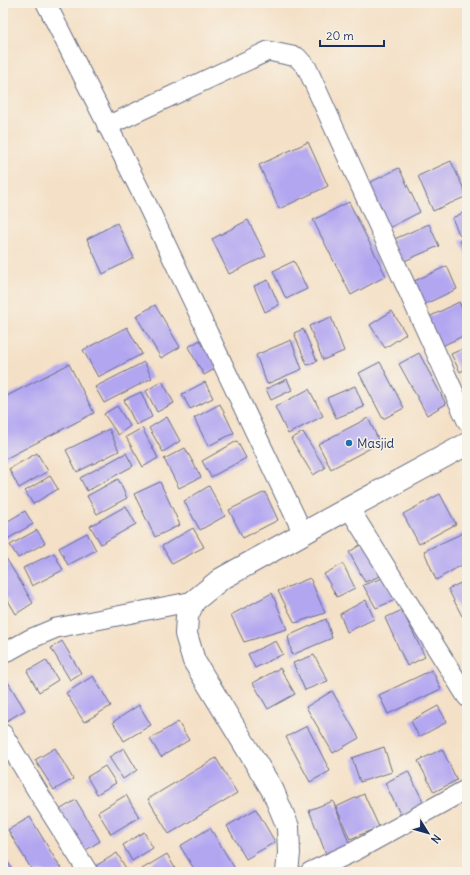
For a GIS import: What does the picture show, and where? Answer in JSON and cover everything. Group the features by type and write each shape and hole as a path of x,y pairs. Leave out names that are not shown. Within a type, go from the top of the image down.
{"street":[{"path":"46,3 146,202 303,533"},
{"path":"108,126 268,51 298,57 307,68 467,421"},
{"path":"3,654 30,639 56,628 194,601 221,580 303,533 467,444"},
{"path":"349,508 467,697"},
{"path":"194,601 187,616 186,634 194,661 272,791 288,827 289,853 287,872"},
{"path":"3,734 88,872"},
{"path":"310,872 355,851 467,789"}],"building":[{"path":"308,142 328,186 279,209 259,165"},
{"path":"451,161 467,196 433,211 418,176"},
{"path":"399,168 420,212 387,229 365,185"},
{"path":"349,202 386,276 351,295 313,220"},
{"path":"467,211 467,232 460,236 452,218"},
{"path":"248,220 266,256 229,274 212,239"},
{"path":"117,223 134,258 103,274 87,239"},
{"path":"429,224 439,246 402,262 392,240"},
{"path":"467,238 467,257 460,240"},
{"path":"294,261 307,289 286,299 273,271"},
{"path":"447,266 457,289 421,306 410,283"},
{"path":"268,280 279,305 265,312 254,286"},
{"path":"459,302 467,319 467,334 440,347 427,318"},
{"path":"155,305 180,347 161,358 136,316"},
{"path":"392,311 406,334 385,348 370,325"},
{"path":"331,317 344,351 323,360 309,326"},
{"path":"127,327 142,354 98,377 83,350"},
{"path":"303,329 317,361 307,365 294,333"},
{"path":"204,338 220,366 204,375 188,347"},
{"path":"291,340 302,369 267,384 256,355"},
{"path":"467,347 467,368 460,372 451,354"},
{"path":"419,353 446,404 427,415 399,364"},
{"path":"144,362 152,378 104,403 95,387"},
{"path":"380,362 404,408 383,419 359,373"},
{"path":"69,364 94,413 3,460 3,398"},
{"path":"287,379 292,390 271,400 266,389"},
{"path":"162,381 174,403 157,412 146,391"},
{"path":"205,382 213,398 190,409 182,394"},
{"path":"355,386 364,407 336,418 327,398"},
{"path":"309,389 323,416 288,434 275,407"},
{"path":"141,392 152,417 136,425 124,400"},
{"path":"220,404 234,433 208,446 194,418"},
{"path":"117,406 130,426 118,435 104,414"},
{"path":"167,417 180,441 163,452 149,428"},
{"name":"Masjid","path":"368,418 380,443 331,469 318,444"},
{"path":"142,428 158,458 143,467 126,437"},
{"path":"109,429 119,451 77,472 66,450"},
{"path":"303,432 325,468 313,475 291,439"},
{"path":"237,441 246,458 211,477 202,461"},
{"path":"185,448 201,477 179,488 164,459"},
{"path":"37,453 48,471 19,488 9,469"},
{"path":"126,453 133,466 87,491 80,478"},
{"path":"50,476 58,489 33,504 25,491"},
{"path":"118,479 127,498 97,514 87,496"},
{"path":"160,482 180,525 155,537 134,494"},
{"path":"209,486 225,516 200,530 184,501"},
{"path":"265,492 278,520 243,538 229,510"},
{"path":"440,494 456,524 419,544 403,514"},
{"path":"126,506 136,524 101,544 90,526"},
{"path":"25,511 33,524 4,541 3,524"},
{"path":"193,528 204,547 172,564 162,546"},
{"path":"37,530 45,543 18,558 10,545"},
{"path":"87,533 96,550 68,565 59,548"},
{"path":"463,533 467,542 467,562 436,580 424,551"},
{"path":"365,542 383,575 365,582 349,552"},
{"path":"3,553 33,603 16,614 3,592"},
{"path":"54,553 63,570 32,586 23,568"},
{"path":"343,564 355,588 337,597 324,574"},
{"path":"310,578 325,613 295,623 278,591"},
{"path":"383,578 395,600 376,608 363,585"},
{"path":"467,580 467,613 462,616 448,589"},
{"path":"272,593 287,629 244,642 231,615"},
{"path":"366,600 374,619 347,632 340,614"},
{"path":"402,610 425,657 407,666 385,618"},
{"path":"326,619 332,638 292,655 288,636"},
{"path":"62,641 81,673 70,680 51,648"},
{"path":"276,641 283,654 255,668 248,654"},
{"path":"314,655 328,681 305,690 293,663"},
{"path":"46,660 58,680 39,692 27,671"},
{"path":"280,668 295,694 268,709 253,683"},
{"path":"432,670 441,689 388,714 379,695"},
{"path":"93,676 111,706 84,722 66,693"},
{"path":"6,679 25,710 3,723 3,681"},
{"path":"332,691 359,738 333,753 306,707"},
{"path":"139,705 151,725 124,741 113,722"},
{"path":"438,706 447,722 419,737 411,721"},
{"path":"178,722 189,740 161,757 150,739"},
{"path":"307,726 330,771 310,782 286,737"},
{"path":"384,747 392,772 360,782 352,758"},
{"path":"55,748 73,779 54,790 35,760"},
{"path":"124,748 137,770 123,779 109,757"},
{"path":"442,749 457,780 434,792 418,761"},
{"path":"216,758 237,793 169,834 148,799"},
{"path":"105,766 116,783 97,794 87,777"},
{"path":"408,771 425,805 401,816 385,783"},
{"path":"364,794 379,827 350,839 336,807"},
{"path":"126,795 139,817 111,834 98,812"},
{"path":"76,800 100,841 80,854 56,812"},
{"path":"333,801 350,845 326,854 309,810"},
{"path":"256,809 275,842 246,859 227,826"},
{"path":"30,817 63,872 33,872 8,830"},
{"path":"210,828 237,872 196,872 180,846"},
{"path":"144,832 153,848 132,861 123,845"},
{"path":"117,853 128,872 91,872 89,870"},
{"path":"167,854 177,872 143,872 142,869"},
{"path":"6,859 14,872 3,872 3,861"}],"place":[{"name":"Masjid","path":"349,443"}]}
